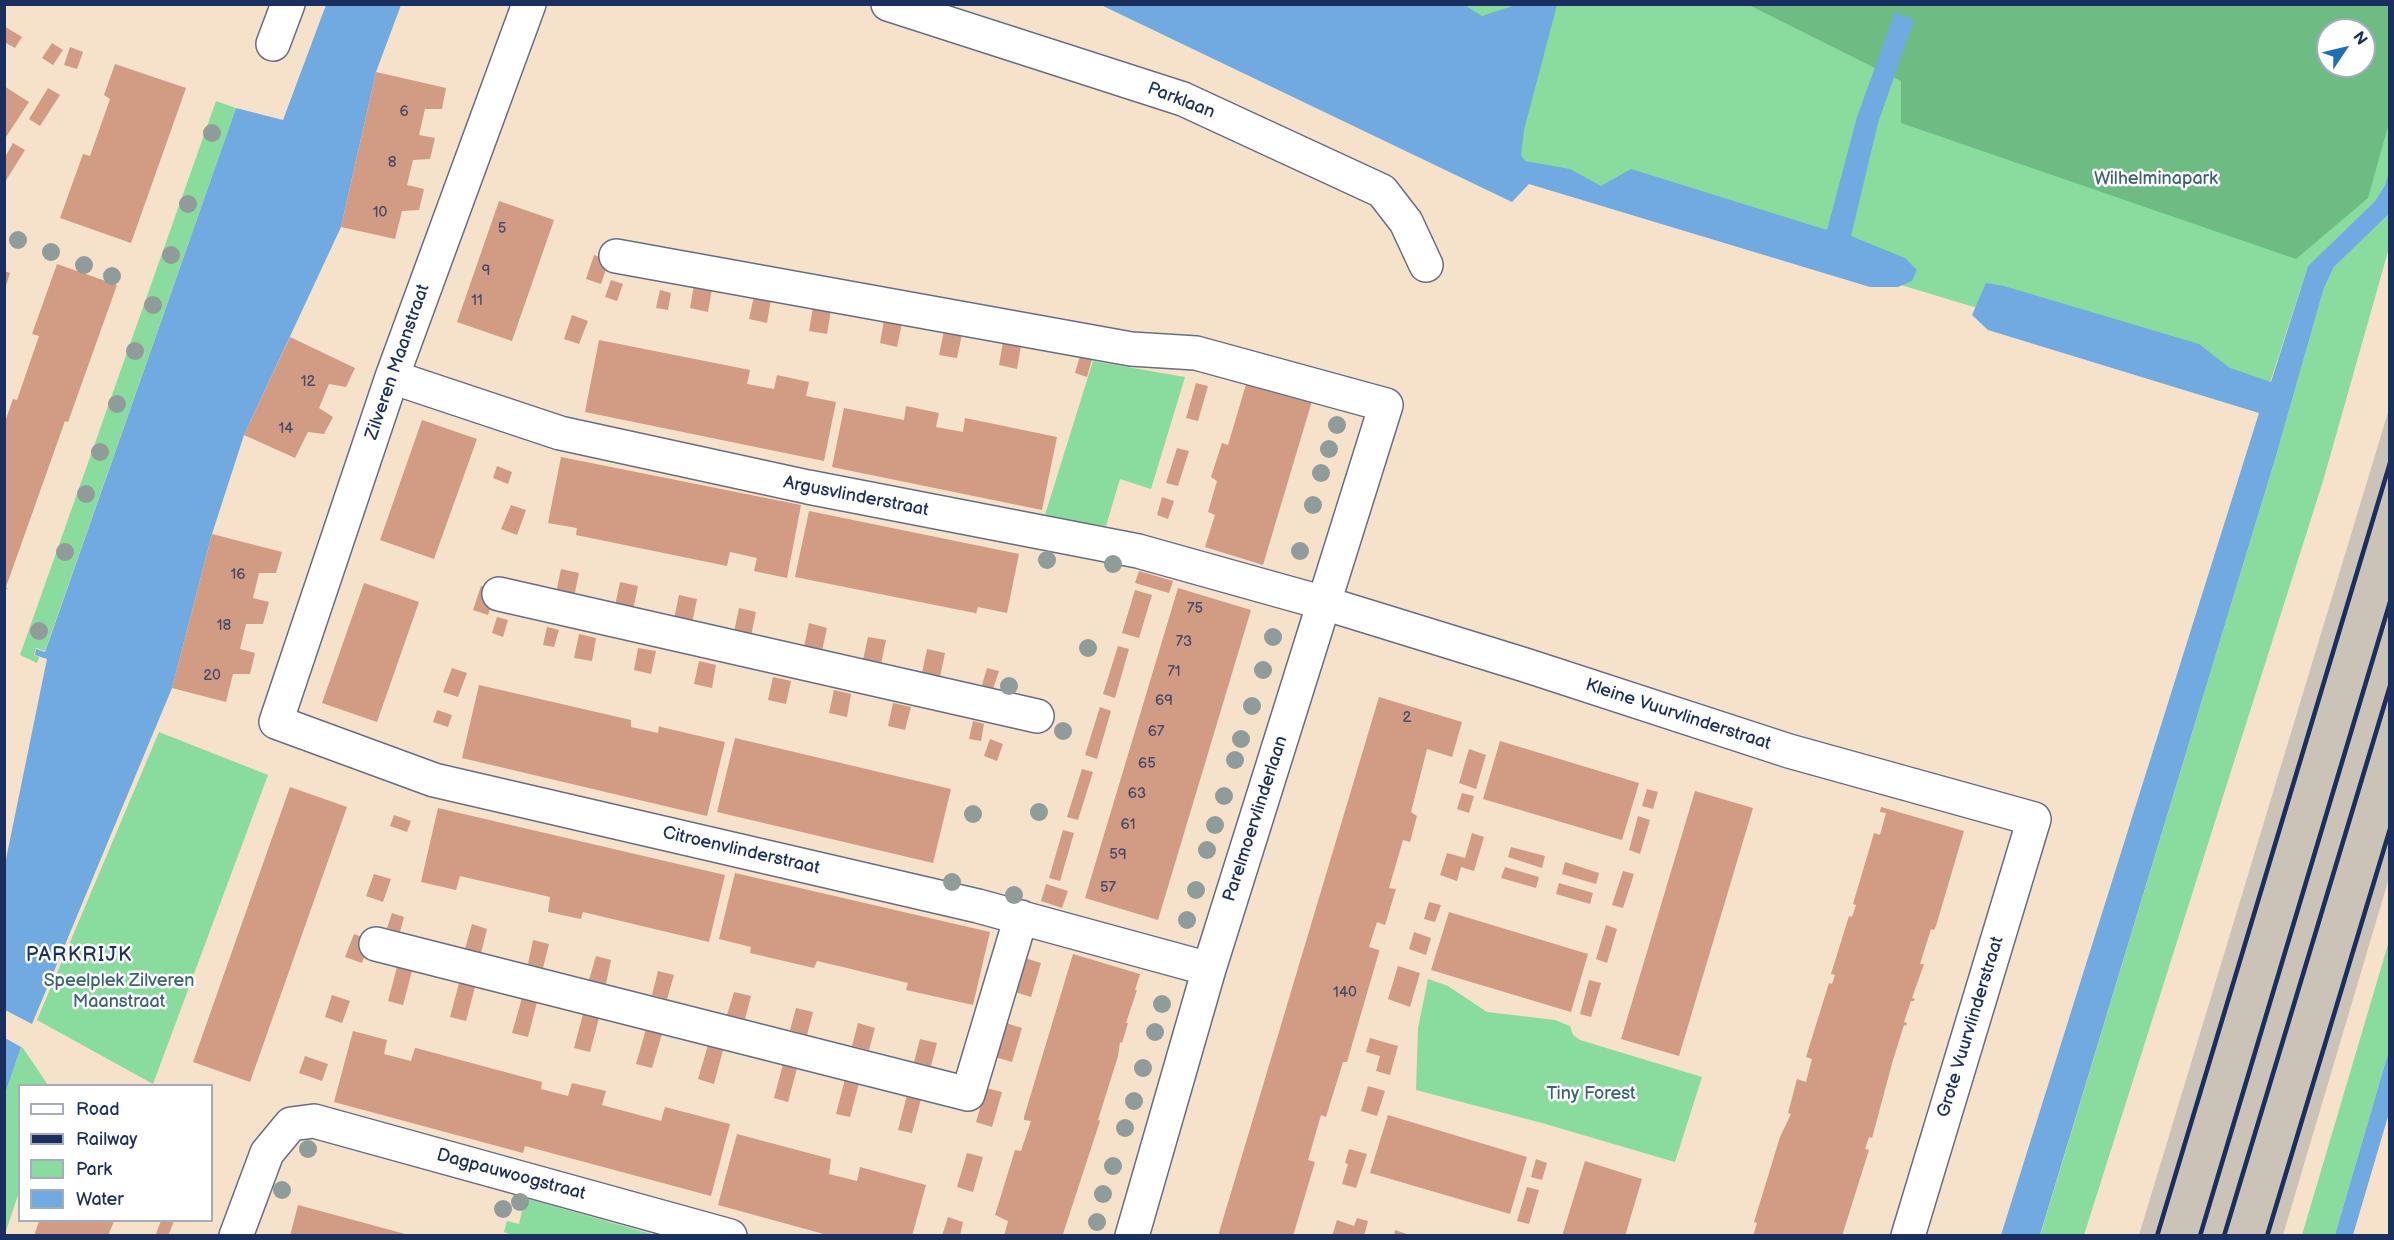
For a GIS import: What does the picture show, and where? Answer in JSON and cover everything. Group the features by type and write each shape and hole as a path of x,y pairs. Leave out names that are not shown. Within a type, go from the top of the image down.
{"street":[{"path":"273,44 288,4"},
{"name":"Zilveren Maanstraat","path":"276,722 392,377 529,4"},
{"name":"Parklaan","path":"888,4 1183,99 1382,191 1406,222 1426,265"},
{"name":"Parelmoervlinderlaan","path":"616,256 1131,349 1196,353 1386,405 1209,969 1132,1236"},
{"name":"Argusvlinderstraat","path":"392,377 553,430 808,488 1138,551 1324,603"},
{"path":"499,594 1037,716"},
{"name":"Kleine Vuurvlinderstraat","path":"1324,603 1525,665 1789,751 2034,819"},
{"name":"Citroenvlinderstraat","path":"276,722 434,780 978,906 1209,969"},
{"name":"Grote Vuurvlinderstraat","path":"1908,1236 2034,819"},
{"path":"376,944 968,1094 1022,917"},
{"name":"Dagpauwoogstraat","path":"236,1236 259,1169 267,1153 291,1124 314,1121 730,1236"}],"shaded area":[{"path":"2389,409 2389,878 2283,1235 2139,1235"}],"green space":[{"name":"Wilhelminapark","path":"1153,5 2389,5 2389,171 2385,185 2375,201 2308,266 2266,395 1503,165"},
{"path":"1749,5 2389,5 2389,123 2368,198 2296,259 1901,123 1901,81"},
{"path":"216,101 236,108 45,651 36,648 34,655 39,657 37,663 20,655"},
{"path":"2389,214 2389,248 2323,481 2084,1235 2040,1236 2276,456 2324,288 2334,267"},
{"path":"1093,361 1185,377 1151,489 1120,479 1106,526 1044,518"},
{"name":"Speelplek Zilveren Maanstraat","path":"159,732 268,775 153,1084 37,1020"},
{"path":"2389,941 2389,1050 2335,1235 2302,1235"},
{"name":"Tiny Forest","path":"1428,979 1448,986 1487,1012 1555,1020 1570,1026 1573,1035 1580,1040 1702,1077 1675,1162 1542,1123 1416,1090 1418,1028"},
{"path":"4,1038 23,1048 47,1084 18,1084 18,1195 5,1234 5,1094 21,1047"},
{"path":"525,1198 655,1235 515,1236 504,1232 507,1221 519,1224"}],"water":[{"path":"1463,4 1482,16 1516,5 1557,5 1524,130 1521,155 1525,161 1570,169 1601,186 1631,169 1827,230 1857,117 1895,12 1914,20 1878,123 1851,236 1905,258 1917,270 1912,281 1898,287 1870,287 1529,184 1512,202 1101,5"},
{"path":"326,5 401,5 376,72 341,227 244,435 212,534 172,688 32,1024 5,1010 5,864 47,659 35,655 36,649 45,652 236,108 283,120"},
{"path":"2389,171 2389,214 2334,267 2324,288 2276,456 2040,1235 2001,1235 2259,413 1988,330 1972,315 1986,283 2004,286 2199,344 2230,368 2271,382 2308,266 2375,201 2385,185"},
{"path":"5,1038 21,1047 5,1094"},
{"path":"2389,1050 2389,1113 2353,1235 2335,1235"}],"building":[{"path":"4,26 22,37 15,48 4,42"},
{"path":"52,43 63,50 53,65 42,58"},
{"path":"70,47 83,52 77,69 64,65"},
{"path":"115,64 186,88 131,243 60,218 83,154 90,156 110,99 104,95"},
{"path":"376,72 446,88 442,109 425,109 419,135 435,138 430,159 413,160 407,185 424,189 419,210 402,211 395,239 341,227"},
{"path":"4,86 29,102 4,140"},
{"path":"48,88 60,95 40,126 29,119"},
{"path":"13,143 25,150 5,182 5,157"},
{"path":"499,201 554,220 512,341 457,322"},
{"path":"594,255 609,260 601,284 586,279"},
{"path":"57,264 117,285 68,422 65,421 6,587 8,590 5,591 5,422 13,399 17,400 39,336 32,334"},
{"path":"4,271 10,273 5,289 4,288"},
{"path":"611,280 623,284 617,301 605,297"},
{"path":"694,285 712,288 708,312 690,308"},
{"path":"660,290 671,293 668,310 656,308"},
{"path":"754,296 771,299 767,323 749,319"},
{"path":"813,307 831,310 827,334 809,331"},
{"path":"572,315 588,321 579,344 564,339"},
{"path":"884,320 902,323 897,347 880,343"},
{"path":"944,331 962,334 957,358 939,355"},
{"path":"290,337 355,368 346,387 329,384 319,408 333,417 324,434 308,432 295,458 244,435"},
{"path":"599,340 750,370 747,384 774,389 777,375 809,382 806,396 836,402 824,461 585,412"},
{"path":"1003,342 1021,345 1017,369 999,365"},
{"path":"1080,356 1092,359 1087,377 1075,373"},
{"path":"1247,381 1312,401 1263,565 1205,547 1215,515 1208,512 1217,481 1211,477 1222,443 1228,445"},
{"path":"1196,383 1208,386 1198,421 1186,418"},
{"path":"906,406 939,413 936,427 963,432 965,418 1057,437 1042,510 832,467 844,408 904,420"},
{"path":"422,420 477,439 434,559 380,540"},
{"path":"1177,448 1189,451 1178,486 1166,483"},
{"path":"561,457 801,505 787,578 754,571 757,558 730,552 727,566 576,535 577,528 548,523"},
{"path":"497,466 512,472 508,484 493,478"},
{"path":"1162,497 1174,501 1168,519 1157,515"},
{"path":"511,505 526,510 517,535 501,529"},
{"path":"809,511 1019,554 1007,613 978,607 976,614 795,577"},
{"path":"212,534 282,552 276,573 259,573 253,598 269,602 263,624 246,624 240,649 255,653 250,674 233,674 226,702 172,688"},
{"path":"561,569 579,573 574,597 556,593"},
{"path":"1139,571 1173,581 1169,593 1135,583"},
{"path":"620,582 638,586 633,610 615,606"},
{"path":"364,583 419,602 377,722 322,703"},
{"path":"481,586 496,591 488,615 473,610"},
{"path":"1178,588 1251,610 1158,920 1085,898"},
{"path":"1135,590 1152,595 1139,638 1122,633"},
{"path":"679,595 697,599 692,623 674,619"},
{"path":"739,608 756,612 751,636 734,632"},
{"path":"497,617 508,620 503,637 492,633"},
{"path":"809,623 827,628 822,651 804,647"},
{"path":"547,627 559,630 554,647 543,645"},
{"path":"579,634 596,638 592,661 574,658"},
{"path":"868,637 886,640 881,664 863,660"},
{"path":"1118,646 1129,649 1115,698 1103,694"},
{"path":"638,648 656,651 651,674 634,670"},
{"path":"927,649 945,653 940,677 922,673"},
{"path":"699,661 716,665 712,688 694,684"},
{"path":"452,668 467,673 458,697 443,692"},
{"path":"987,668 999,671 993,689 982,685"},
{"path":"773,677 791,681 786,704 768,700"},
{"path":"479,685 631,720 631,727 658,733 659,726 725,742 707,816 462,758"},
{"path":"834,690 851,694 847,717 829,713"},
{"path":"1379,697 1462,722 1452,757 1427,749 1411,812 1417,816 1410,842 1403,840 1389,888 1396,889 1385,925 1377,922 1369,947 1379,952 1347,1062 1343,1062 1326,1117 1321,1115 1308,1160 1315,1162 1293,1236 1218,1236"},
{"path":"893,703 911,707 905,730 888,726"},
{"path":"1100,707 1111,711 1097,759 1085,755"},
{"path":"437,710 452,715 448,727 433,722"},
{"path":"973,721 984,724 981,741 969,739"},
{"path":"735,738 951,789 933,863 717,812"},
{"path":"990,739 1003,744 997,761 984,756"},
{"path":"1500,741 1639,783 1622,840 1483,799"},
{"path":"1469,749 1486,755 1476,789 1459,783"},
{"path":"1082,769 1093,772 1078,820 1067,817"},
{"path":"290,787 347,807 250,1082 193,1062"},
{"path":"1647,789 1658,792 1653,809 1642,806"},
{"path":"1695,791 1753,808 1679,1056 1621,1039"},
{"path":"1462,793 1474,796 1469,813 1457,809"},
{"path":"1881,807 1964,831 1936,926 1934,930 1931,929 1920,964 1924,964 1912,998 1915,999 1911,1001 1904,1022 1907,1023 1906,1026 1904,1025 1893,1060 1872,1138 1869,1137 1865,1149 1869,1150 1842,1236 1753,1236 1757,1223 1754,1222 1780,1137 1791,1114 1788,1113 1797,1079 1806,1082 1812,1059 1806,1057 1829,983 1832,984 1835,975 1831,974 1849,916 1852,917 1856,905 1853,904 1874,833 1880,835 1886,813 1880,812"},
{"path":"438,808 725,875 709,942 583,912 581,919 548,912 550,897 460,876 456,890 421,882"},
{"path":"394,815 411,821 407,832 390,826"},
{"path":"1638,816 1650,820 1640,854 1629,850"},
{"path":"1063,830 1074,833 1060,881 1049,878"},
{"path":"1472,833 1484,837 1474,871 1461,867 1457,881 1440,875 1447,853 1465,858"},
{"path":"1511,847 1545,856 1542,868 1508,857"},
{"path":"1565,862 1599,873 1596,884 1562,874"},
{"path":"1505,867 1539,877 1536,888 1501,878"},
{"path":"1623,871 1634,874 1623,908 1612,905"},
{"path":"735,873 990,932 973,1005 906,990 908,983 817,961 814,968 750,953 751,947 719,939"},
{"path":"374,874 391,879 383,902 366,896"},
{"path":"1559,883 1593,893 1590,904 1556,894"},
{"path":"1046,884 1068,891 1062,908 1041,901"},
{"path":"1429,902 1441,905 1435,922 1424,919"},
{"path":"1449,912 1588,954 1571,1012 1431,970"},
{"path":"392,913 404,917 400,932 387,928"},
{"path":"472,924 487,929 481,953 465,949"},
{"path":"1606,925 1617,929 1607,963 1596,959"},
{"path":"1414,932 1431,938 1426,955 1409,949"},
{"path":"354,934 370,940 362,963 345,957"},
{"path":"533,940 549,944 543,968 528,964"},
{"path":"1073,954 1140,974 1135,990 1137,990 1122,1043 1120,1042 1118,1056 1098,1120 1100,1121 1063,1234 1067,1236 1004,1236 1008,1221 995,1215 1015,1150 1021,1151 1031,1121 1024,1120 1024,1117"},
{"path":"596,956 611,960 606,984 589,980"},
{"path":"1025,958 1041,963 1031,997 1015,992"},
{"path":"1398,966 1420,973 1410,1007 1388,999"},
{"path":"397,967 412,971 403,1005 388,1001"},
{"path":"658,971 674,975 667,999 652,995"},
{"path":"1589,980 1601,983 1591,1017 1580,1014"},
{"path":"459,983 475,987 466,1021 450,1017"},
{"path":"734,992 751,996 745,1019 727,1015"},
{"path":"332,995 350,1001 342,1023 325,1017"},
{"path":"522,998 537,1002 528,1037 512,1033"},
{"path":"796,1008 813,1012 807,1035 790,1030"},
{"path":"583,1014 599,1018 590,1052 574,1048"},
{"path":"858,1023 875,1028 869,1050 852,1046"},
{"path":"1006,1023 1022,1028 1012,1062 995,1057"},
{"path":"646,1029 662,1034 652,1068 636,1064"},
{"path":"353,1031 387,1040 384,1054 411,1061 416,1048 542,1082 541,1089 568,1096 572,1083 606,1091 602,1105 661,1121 665,1107 730,1124 711,1196 525,1146 523,1153 334,1102"},
{"path":"1370,1038 1398,1046 1390,1075 1376,1071 1380,1056 1366,1052"},
{"path":"920,1039 937,1043 931,1066 914,1062"},
{"path":"708,1045 723,1050 714,1084 698,1079"},
{"path":"305,1056 328,1064 322,1081 299,1073"},
{"path":"783,1064 797,1068 788,1102 774,1098"},
{"path":"845,1079 859,1083 850,1117 836,1114"},
{"path":"1368,1086 1385,1091 1377,1116 1361,1111"},
{"path":"986,1088 1002,1092 992,1127 976,1122"},
{"path":"907,1095 921,1099 912,1133 898,1130"},
{"path":"1388,1115 1527,1157 1510,1214 1370,1173"},
{"path":"737,1134 831,1159 829,1174 857,1181 860,1167 926,1185 912,1236 831,1236 718,1205"},
{"path":"1349,1149 1367,1154 1356,1188 1342,1184 1348,1164 1345,1163"},
{"path":"967,1153 983,1157 973,1192 957,1187"},
{"path":"1536,1159 1547,1163 1542,1180 1531,1177"},
{"path":"1585,1161 1642,1179 1625,1236 1562,1236"},
{"path":"1527,1187 1539,1190 1529,1224 1517,1221"},
{"path":"298,1205 409,1235 409,1236 290,1236"},
{"path":"948,1217 963,1222 960,1236 942,1236"},
{"path":"1357,1218 1368,1221 1364,1236 1332,1236 1337,1220 1354,1226"},
{"path":"39,1222 114,1222 108,1236 34,1236"},
{"path":"161,1222 174,1222 168,1236 155,1236"},
{"path":"1395,1230 1410,1235 1410,1236 1394,1236"}],"railway":[{"path":"2157,1236 2390,463"},
{"path":"2200,1236 2390,602"},
{"path":"2224,1236 2390,686"},
{"path":"2267,1236 2390,829"}],"district":[{"name":"PARKRIJK","path":"79,956"}]}
